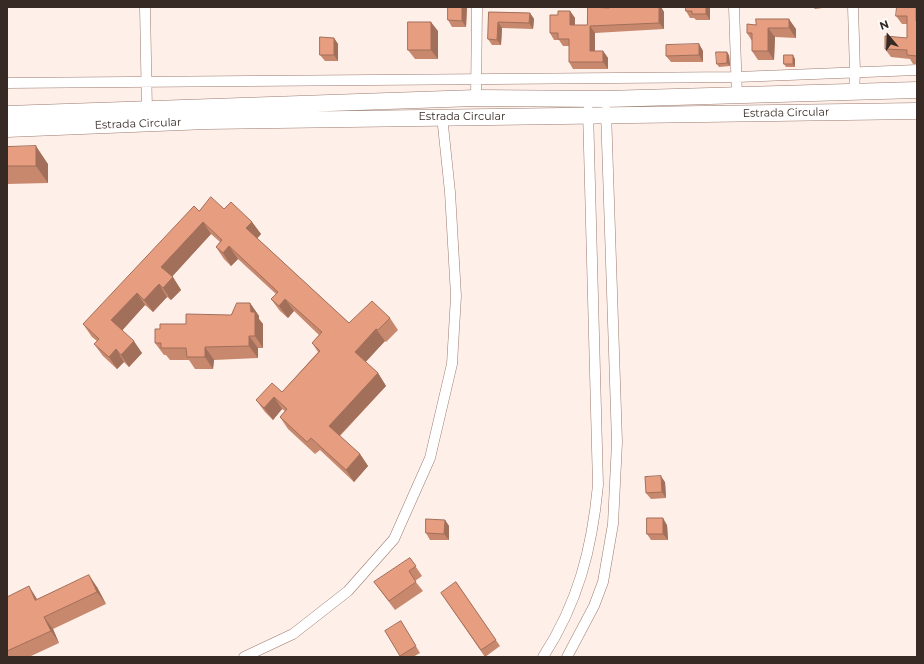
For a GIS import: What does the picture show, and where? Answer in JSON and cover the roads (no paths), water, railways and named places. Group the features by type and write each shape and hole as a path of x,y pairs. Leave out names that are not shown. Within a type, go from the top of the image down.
{"main road":[{"path":"7,114 476,98 590,99 917,90"},
{"name":"Estrada Circular","path":"7,129 207,121 442,116 607,116 917,111"}],"street":[{"path":"145,7 147,110"},
{"path":"476,98 477,7"},
{"path":"734,7 737,95"},
{"path":"853,7 855,72 854,92"},
{"path":"7,83 736,77 917,70"},
{"path":"568,657 594,606 603,582 613,524 617,442 606,98"},
{"path":"543,657 556,637 573,602 585,566 594,526 598,485 587,116 590,99"},
{"path":"244,657 292,634 348,591 394,539 430,458 452,364 456,296 450,192 442,116"}]}
